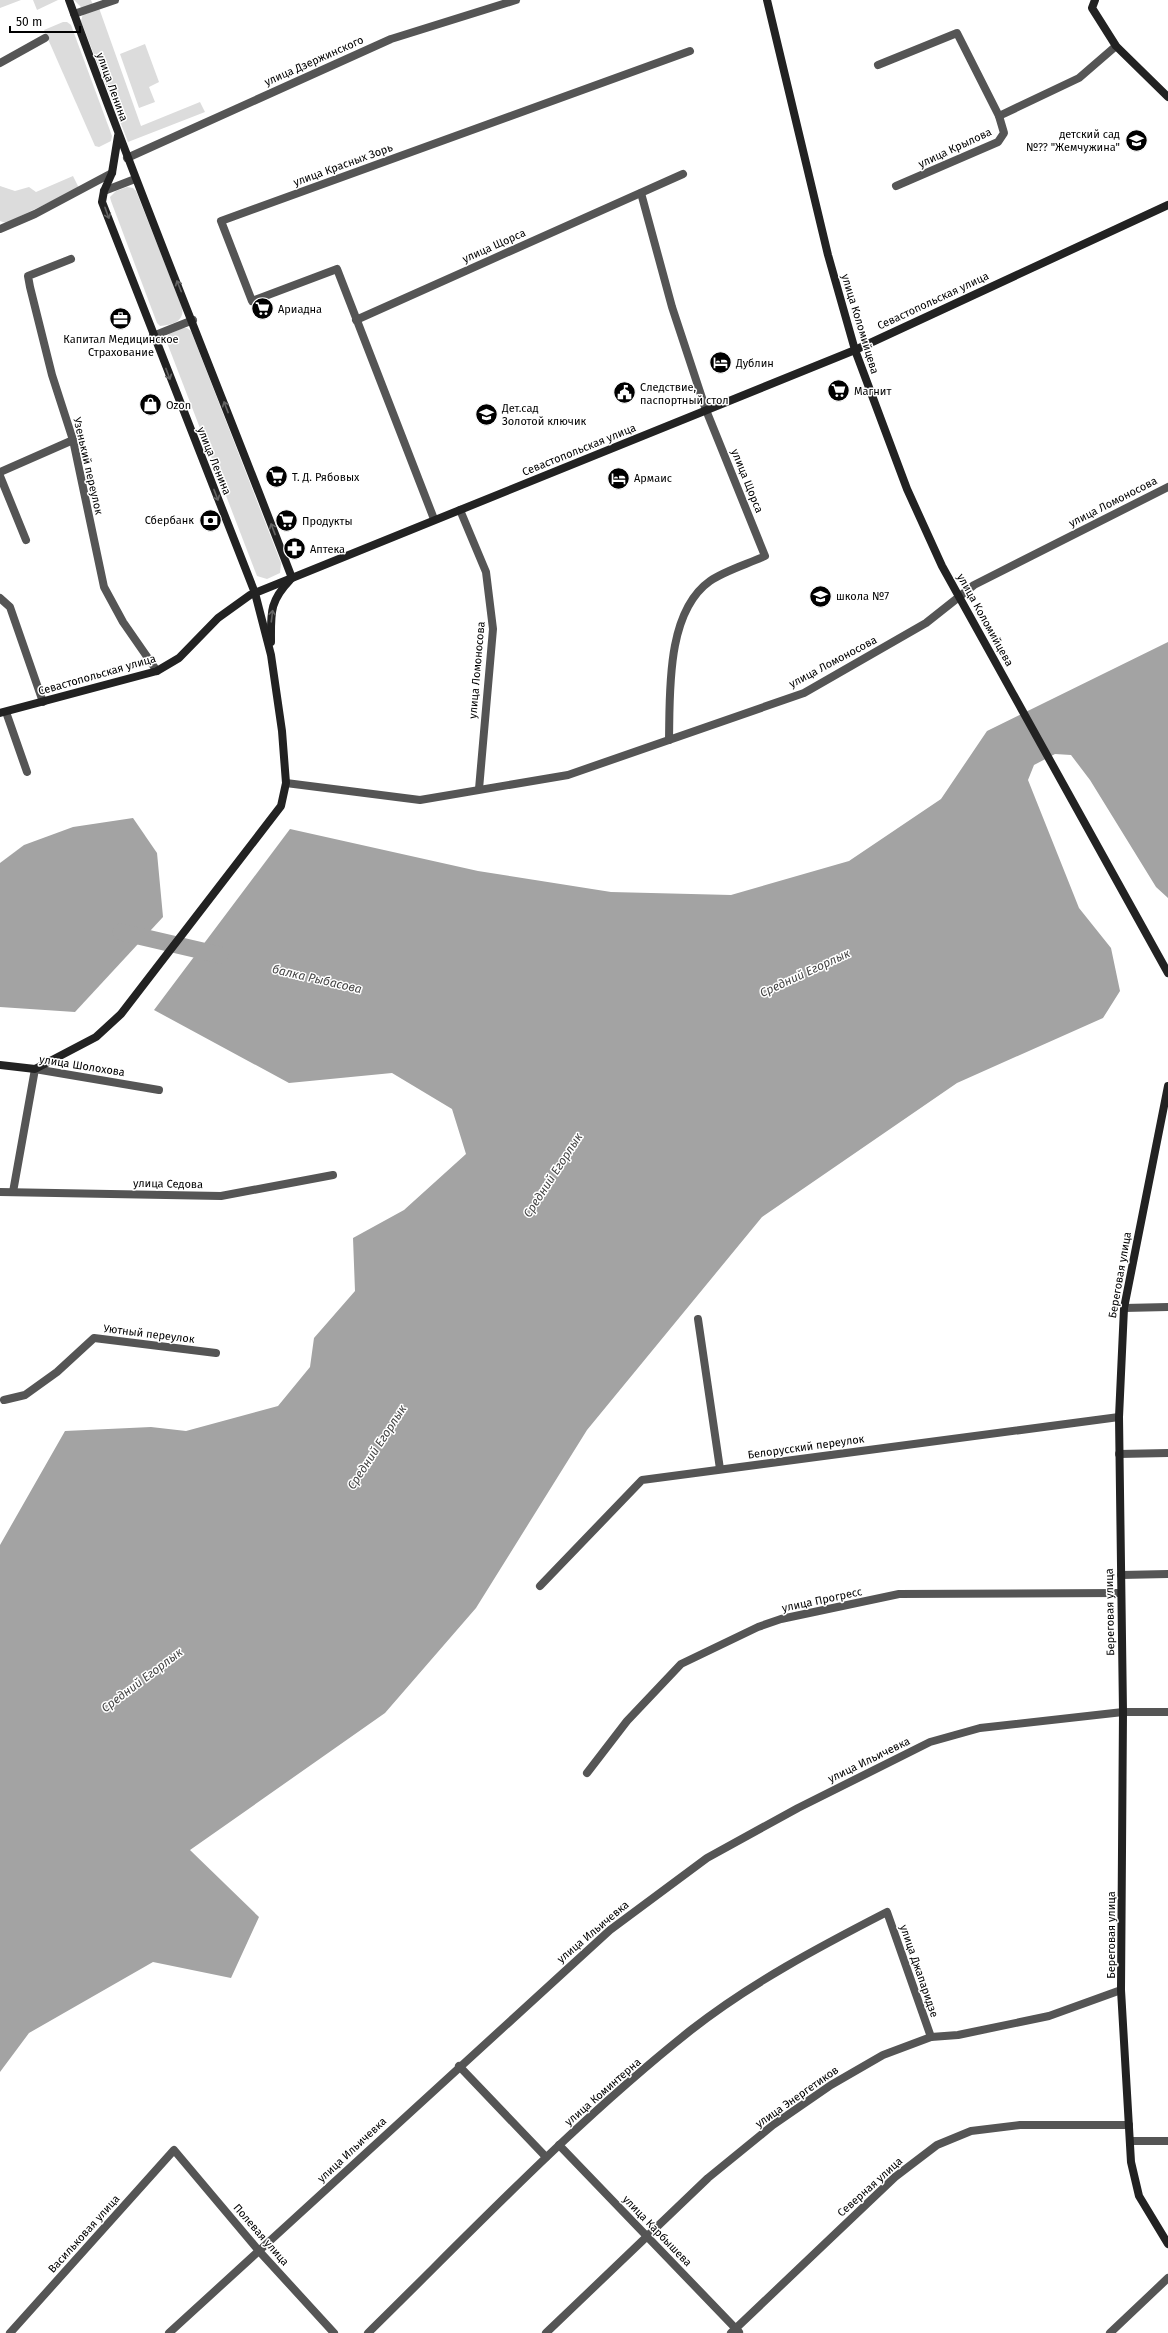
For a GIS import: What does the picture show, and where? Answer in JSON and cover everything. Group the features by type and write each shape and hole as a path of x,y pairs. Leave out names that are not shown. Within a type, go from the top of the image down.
{"main road":[{"name":"улица Ленина","path":"69,0 118,136 193,320 292,578"},
{"name":"улица Коломийцева","path":"767,0 828,255 855,350 907,489 942,566 1168,972"},
{"path":"1092,3 1116,46 1168,97"},
{"name":"улица Ленина","path":"118,136 112,174 104,191 102,202 153,336 255,593 271,655"},
{"name":"Севастопольская улица","path":"3,713 157,671 179,658 218,618 255,593 855,350 1168,205"},
{"path":"35,1069 96,1037 120,1014 281,806 286,783 271,655 271,615 277,594 292,578"},
{"name":"улица Шолохова","path":"0,1065 35,1069"},
{"name":"Береговая улица","path":"1168,1086 1124,1308 1119,1417 1120,1593 1123,1712 1121,1990 1131,2162 1139,2196 1168,2244"}],"street":[{"path":"74,14 115,0"},
{"name":"улица Дзержинского","path":"127,158 391,39 516,0"},
{"name":"улица Крылова","path":"878,66 957,33 999,116 1004,133 998,142 896,186"},
{"path":"0,63 45,38"},
{"name":"улица Крылова","path":"999,116 1079,78 1116,46"},
{"name":"улица Красных Зорь","path":"356,320 337,269 252,301 221,222 690,51"},
{"path":"0,229 35,214 112,174"},
{"name":"улица Щорса","path":"356,320 682,174"},
{"path":"104,191 135,179"},
{"name":"улица Щорса","path":"641,193 672,307 706,410 765,556 709,582 692,599 676,635 671,676 669,740"},
{"name":"Узенький переулок","path":"70,259 28,276 52,375 73,440 104,587 123,622 157,671"},
{"path":"153,336 193,320"},
{"path":"356,320 434,520"},
{"path":"0,472 73,440"},
{"path":"0,476 26,540"},
{"name":"улица Ломоносова","path":"286,783 420,800 568,775 804,693 926,623 974,585 1168,487"},
{"name":"улица Ломоносова","path":"460,510 486,572 494,629 479,790"},
{"path":"0,598 10,608 43,702"},
{"name":"Севастопольская улица","path":"3,713 27,772"},
{"path":"13,1192 35,1069"},
{"name":"улица Шолохова","path":"35,1069 159,1090"},
{"name":"улица Седова","path":"0,1192 221,1196 333,1176"},
{"path":"1124,1308 1168,1307"},
{"path":"698,1319 720,1469"},
{"name":"Уютный переулок","path":"1,1399 25,1396 57,1372 94,1338 216,1353"},
{"name":"Белорусский переулок","path":"540,1586 642,1480 1119,1417"},
{"path":"1119,1454 1168,1453"},
{"path":"1121,1575 1168,1574"},
{"name":"улица Прогресс","path":"587,1772 627,1721 681,1664 758,1628 781,1619 899,1594 1120,1593"},
{"name":"улица Ильичевка","path":"169,2333 459,2066 610,1930 707,1858 798,1808 930,1742 980,1728 1123,1712 1168,1712"},
{"name":"улица Джапаридзе","path":"887,1912 930,2037"},
{"name":"улица Коминтерна","path":"368,2333 559,2144 692,2030 791,1962 887,1912"},
{"name":"улица Энергетиков","path":"546,2333 708,2178 773,2125 831,2085 882,2055 930,2037 958,2035 1049,2016 1121,1990"},
{"path":"459,2066 546,2157"},
{"name":"Северная улица","path":"735,2332 895,2177 937,2145 971,2131 1020,2125 1129,2125"},
{"path":"1130,2141 1168,2141"},
{"name":"улица Карбышева","path":"559,2144 735,2332"},
{"name":"Полевая улица","path":"174,2150 259,2251 334,2333"},
{"name":"Васильковая улица","path":"10,2333 174,2150"},
{"path":"1110,2333 1168,2278"}],"shaded area":[{"path":"0,0 21,0 0,8"},
{"path":"33,0 58,0 37,10"},
{"path":"74,0 91,0 93,5 82,8"},
{"path":"99,8 141,126 200,102 205,112 128,142 81,21 83,14"},
{"path":"63,22 67,22 71,25 112,136 111,141 99,147 95,146 44,30"},
{"path":"145,44 159,82 149,87 155,102 139,108 120,54"},
{"path":"73,176 79,188 6,223 0,221 0,186 15,191 29,187 36,192"},
{"path":"127,187 133,188 136,191 182,307 182,316 180,319 169,325 160,326 157,323 111,201 110,197 116,191"},
{"path":"183,328 187,328 191,331 281,563 280,573 267,579 257,576 166,340 169,334"}],"water":[{"name":"Средний Егорлык","path":"1168,642 1168,898 1156,887 1090,780 1071,755 1055,754 1034,765 1028,780 1079,908 1111,948 1120,991 1103,1018 957,1083 762,1217 587,1430 476,1608 385,1713 190,1850 259,1917 231,1978 153,1962 29,2033 0,2072 0,1545 65,1431 151,1427 186,1431 278,1406 310,1367 314,1338 355,1291 353,1238 404,1210 466,1154 452,1109 392,1073 289,1083 154,1010 290,829 478,871 611,892 731,895 849,861 941,799 987,731"},
{"path":"133,818 157,853 163,917 75,1012 0,1007 0,863 24,845 73,827"}],"waterway":[{"name":"балка Рыбасова","path":"121,932 220,955"}],"place":[{"name":"детский сад №?? \"Жемчужина\"","path":"1136,140"},
{"name":"Ариадна","path":"263,309"},
{"name":"Капитал Медицинское Страхование","path":"121,319"},
{"name":"Дублин","path":"721,363"},
{"name":"Магнит","path":"839,391"},
{"name":"Следствие, паспортный стол","path":"624,393"},
{"name":"Ozon","path":"151,405"},
{"name":"Дет.сад Золотой ключик","path":"486,414"},
{"name":"Т. Д. Рябовых","path":"277,477"},
{"name":"Армаис","path":"619,478"},
{"name":"Сбербанк","path":"210,520"},
{"name":"Продукты","path":"287,521"},
{"name":"Аптека","path":"295,549"},
{"name":"школа №7","path":"820,596"}]}
